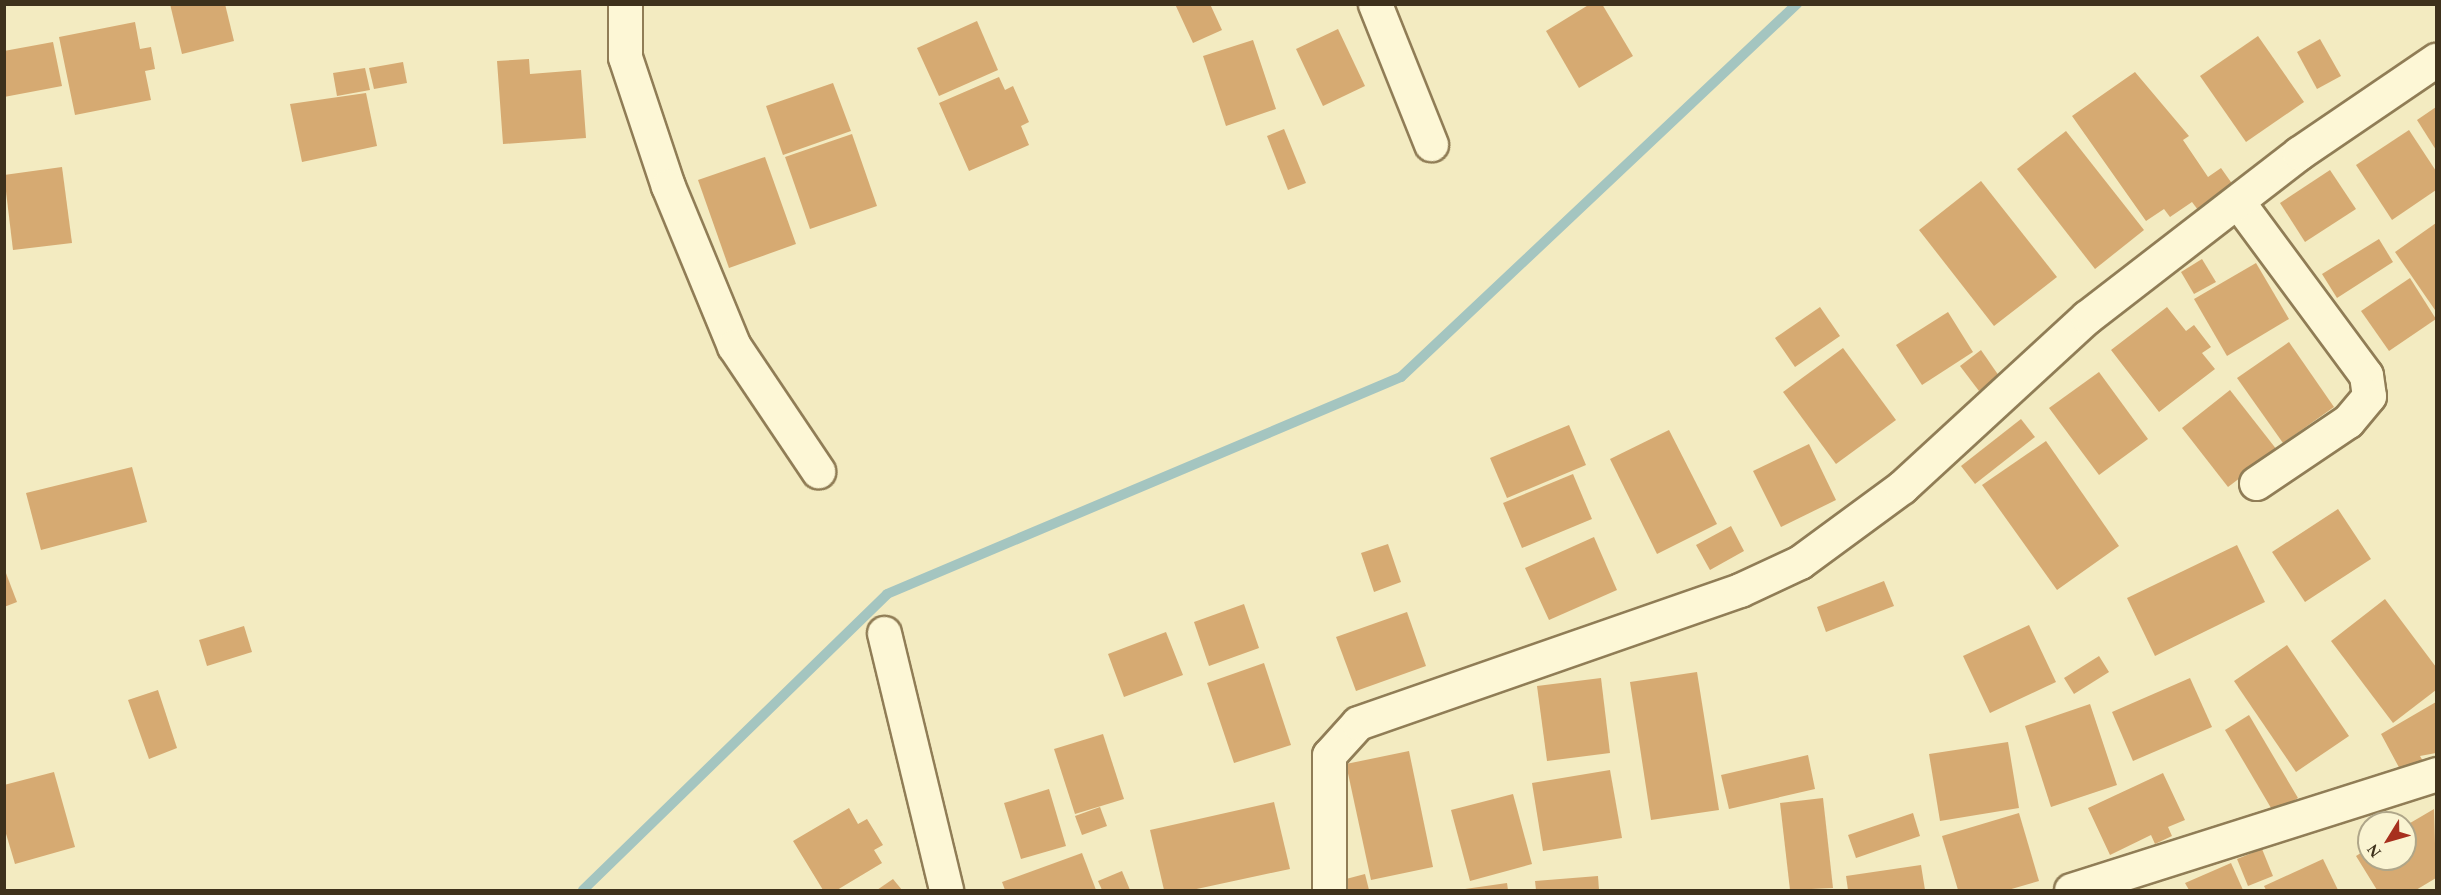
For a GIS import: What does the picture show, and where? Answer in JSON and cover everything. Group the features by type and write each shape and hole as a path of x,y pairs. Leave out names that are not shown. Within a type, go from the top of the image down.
{"street":[{"path":"625,4 625,57 668,186 729,335 818,471"},
{"path":"1375,4 1431,144"},
{"path":"1329,891 1329,755 1358,723 1740,590 1800,562 1902,487 2087,317 2372,100 2436,60"},
{"path":"2238,202 2366,375 2369,396 2348,421 2256,483"},
{"path":"884,633 946,891"},
{"path":"2071,891 2436,774"}],"building":[{"path":"170,4 225,4 234,41 182,54"},
{"path":"1175,4 1210,4 1222,30 1193,43"},
{"path":"1590,4 1602,4 1633,56 1579,88 1546,31"},
{"path":"977,21 998,70 939,96 917,48"},
{"path":"135,22 140,49 151,47 155,69 145,71 151,100 75,115 59,37"},
{"path":"1338,29 1365,86 1323,106 1296,49"},
{"path":"2258,36 2304,102 2246,142 2200,76"},
{"path":"2320,39 2341,76 2317,89 2297,52"},
{"path":"1253,40 1276,109 1226,126 1203,56"},
{"path":"53,42 62,86 4,97 4,51"},
{"path":"529,59 530,74 581,70 586,138 503,144 497,61"},
{"path":"403,62 407,83 374,89 369,68"},
{"path":"365,68 370,90 337,96 333,73"},
{"path":"2135,72 2189,136 2183,140 2208,177 2221,168 2233,185 2198,210 2192,202 2170,217 2164,209 2146,221 2072,116"},
{"path":"999,77 1005,90 1013,86 1029,122 1021,126 1029,145 969,171 939,103"},
{"path":"833,83 851,131 783,155 766,106"},
{"path":"366,93 377,146 302,162 290,104"},
{"path":"2436,107 2436,150 2417,120"},
{"path":"1284,129 1306,183 1288,190 1267,136"},
{"path":"2409,130 2436,171 2436,190 2392,220 2356,165"},
{"path":"2066,131 2144,230 2095,269 2017,169"},
{"path":"852,134 877,206 810,229 785,157"},
{"path":"765,157 796,244 729,268 698,180"},
{"path":"62,167 72,243 13,250 4,175"},
{"path":"2330,170 2356,209 2305,242 2280,203"},
{"path":"1981,181 2057,277 1994,326 1919,230"},
{"path":"2436,223 2436,309 2435,310 2395,252"},
{"path":"2379,239 2393,262 2337,298 2322,274"},
{"path":"2202,259 2216,282 2194,294 2181,272"},
{"path":"2256,263 2289,319 2227,356 2194,299"},
{"path":"2410,278 2436,319 2389,351 2361,311"},
{"path":"1820,307 1840,336 1795,367 1775,338"},
{"path":"2167,307 2186,331 2194,325 2211,347 2202,353 2215,369 2159,412 2111,350"},
{"path":"1948,312 1973,352 1922,385 1896,345"},
{"path":"2289,342 2334,407 2283,443 2237,378"},
{"path":"1843,348 1896,420 1836,464 1783,392"},
{"path":"1981,350 1999,376 1979,391 1960,366"},
{"path":"2099,372 2148,439 2099,475 2049,408"},
{"path":"2230,390 2277,450 2228,487 2182,428"},
{"path":"2021,419 2035,437 1975,484 1961,466"},
{"path":"1569,425 1586,465 1507,498 1490,458"},
{"path":"1669,430 1717,524 1657,554 1610,459"},
{"path":"2046,441 2119,546 2057,590 1982,485"},
{"path":"1809,444 1836,500 1781,527 1753,471"},
{"path":"132,467 147,522 41,550 26,493"},
{"path":"1573,474 1592,519 1522,548 1503,503"},
{"path":"2338,509 2371,559 2305,602 2272,552"},
{"path":"1731,526 1744,551 1710,570 1696,545"},
{"path":"1594,537 1617,590 1549,620 1525,568"},
{"path":"1388,544 1401,582 1374,592 1361,553"},
{"path":"2237,545 2265,602 2155,656 2127,598"},
{"path":"4,568 17,602 4,607"},
{"path":"1884,581 1894,606 1826,632 1817,607"},
{"path":"2385,599 2436,667 2436,690 2393,723 2331,641"},
{"path":"1244,604 1259,648 1209,666 1194,622"},
{"path":"1407,612 1426,666 1356,691 1336,637"},
{"path":"2029,625 2056,682 1990,713 1963,656"},
{"path":"244,626 252,652 207,666 199,640"},
{"path":"1166,632 1183,675 1124,697 1108,654"},
{"path":"2287,645 2349,736 2296,772 2234,681"},
{"path":"2099,656 2109,672 2074,694 2064,678"},
{"path":"1264,663 1291,745 1234,763 1207,683"},
{"path":"1697,672 1719,810 1651,820 1630,682"},
{"path":"1601,678 1610,753 1547,761 1537,686"},
{"path":"2190,678 2212,727 2133,761 2112,712"},
{"path":"158,690 177,748 149,759 128,700"},
{"path":"2436,702 2436,753 2420,756 2423,761 2402,773 2381,734"},
{"path":"2090,704 2117,785 2051,807 2025,726"},
{"path":"2249,715 2298,798 2274,813 2225,730"},
{"path":"1103,734 1124,799 1075,814 1054,749"},
{"path":"2008,742 2019,808 1940,821 1929,754"},
{"path":"1409,751 1433,867 1371,880 1346,764"},
{"path":"1808,755 1815,789 1729,809 1721,775"},
{"path":"1610,770 1622,838 1543,851 1532,783"},
{"path":"54,772 75,847 15,864 4,827 4,785"},
{"path":"2163,773 2185,820 2168,827 2172,836 2155,844 2151,835 2110,855 2088,808"},
{"path":"1049,789 1066,846 1021,859 1004,803"},
{"path":"1513,794 1532,864 1470,881 1451,810"},
{"path":"1823,798 1833,888 1790,890 1780,803"},
{"path":"1274,802 1290,869 1192,890 1164,890 1150,830"},
{"path":"1100,807 1107,826 1082,835 1075,816"},
{"path":"849,808 858,824 867,819 883,845 874,850 882,863 837,890 823,890 793,841"},
{"path":"2434,809 2436,878 2416,890 2377,890 2365,871 2417,871 2417,819"},
{"path":"1913,813 1920,836 1856,858 1848,835"},
{"path":"2019,813 2039,881 2008,890 1958,890 1942,836"},
{"path":"2262,849 2273,876 2248,886 2237,859"},
{"path":"1082,853 1096,890 1005,890 1002,882"},
{"path":"2323,859 2338,890 2266,890 2264,886"},
{"path":"2231,863 2243,890 2189,890 2185,883"},
{"path":"1921,865 1925,890 1848,890 1846,876"},
{"path":"1122,871 1130,890 1102,890 1098,881"},
{"path":"1365,874 1369,890 1348,890 1346,879"},
{"path":"1598,876 1599,890 1536,890 1535,881"},
{"path":"893,879 902,890 877,890"},
{"path":"1507,883 1508,890 1465,889"}],"waterway":[{"path":"583,890 887,594 1401,377 1797,4"}]}
